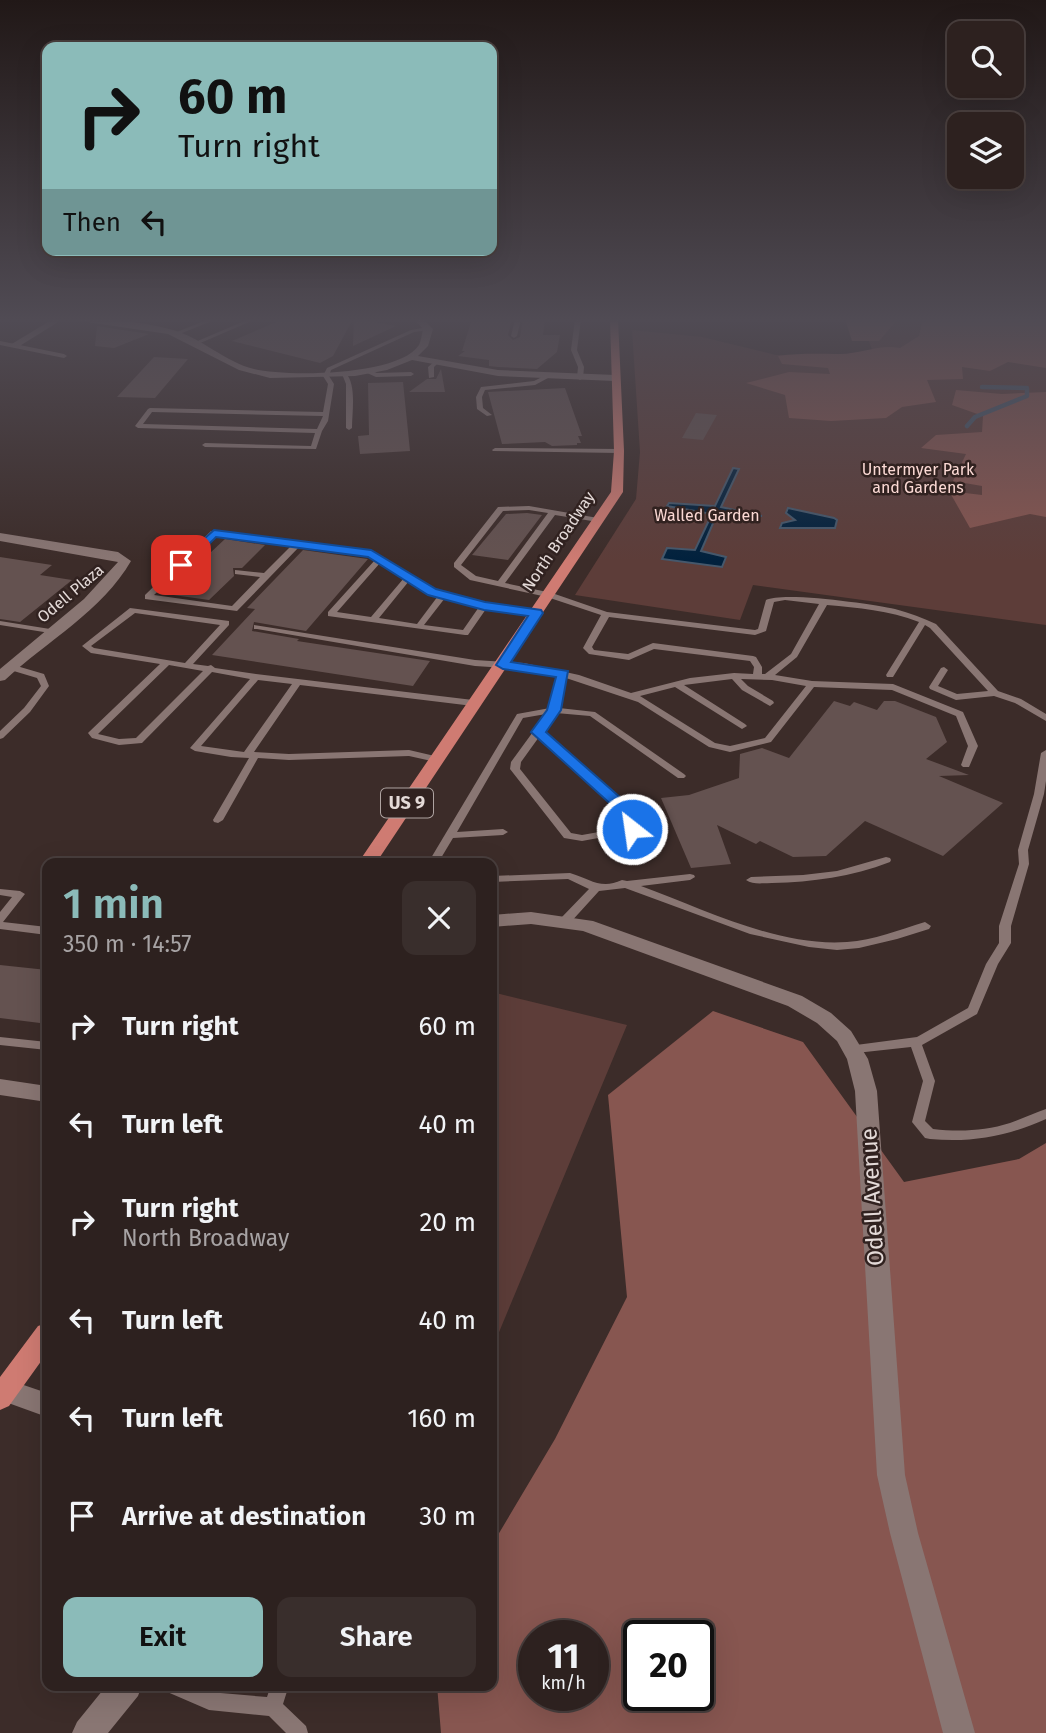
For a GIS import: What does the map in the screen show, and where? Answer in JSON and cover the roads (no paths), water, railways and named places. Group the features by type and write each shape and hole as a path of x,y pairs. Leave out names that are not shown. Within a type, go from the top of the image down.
{"main road":[{"name":"North Broadway","path":"370,858 473,703 503,665 617,492 619,451 616,400"},
{"path":"3,1394 42,1341"}],"street":[{"name":"Odell Plaza","path":"0,537 118,556 125,561 115,579 50,631 5,672"},
{"path":"497,921 565,921 586,925 795,1001 822,1016 856,1049"},
{"name":"Odell Avenue","path":"856,1049 867,1103 891,1475 904,1533 959,1733"},
{"path":"0,1087 42,1093"},
{"path":"3,1394 42,1404"},
{"path":"88,1733 122,1691"}],"lane":[{"path":"205,445 314,449 328,400"},
{"path":"349,400 349,429"},
{"path":"481,400 480,409 489,415"},
{"path":"319,431 138,426 150,411 326,414"},
{"path":"495,450 619,451"},
{"path":"598,520 528,508 501,509 457,565 473,578 549,595 606,614 755,634 762,631 770,600 785,598 880,608 933,626 995,693 1045,715"},
{"path":"500,584 553,512"},
{"path":"297,544 234,609 148,597 214,533 297,544 371,554 443,595 484,606 536,613"},
{"path":"380,559 331,614 465,633 484,606"},
{"path":"238,572 267,576"},
{"path":"373,620 409,577"},
{"path":"419,626 443,595"},
{"path":"762,676 794,655 824,603"},
{"path":"188,665 226,623 133,610 86,646 91,650 256,677 473,703"},
{"path":"606,614 589,642 587,648 592,652 629,657 653,646 753,659 762,676"},
{"path":"890,675 924,621"},
{"path":"0,623 50,631"},
{"path":"257,627 563,674 631,696 712,744 730,750 768,740 812,684"},
{"path":"167,662 93,733 95,736 119,742 139,741 211,668"},
{"path":"944,670 933,687 956,697 995,693"},
{"path":"0,736 27,710 45,686 41,677 5,672"},
{"path":"538,732 634,817 632,829 582,838 568,836 515,769 516,762 554,710 563,674"},
{"path":"734,676 745,688 770,703"},
{"path":"631,696 734,676 762,676 812,684 893,687 960,714 973,746 965,765"},
{"path":"256,677 195,748 251,755 409,752 436,760"},
{"path":"218,820 251,755 298,681"},
{"path":"677,685 743,726"},
{"path":"436,858 516,718 554,710 592,713 681,776"},
{"path":"856,1049 915,1042 973,1011 992,964 1005,943 1005,926 1024,864 1025,840 1039,794 1046,753"},
{"path":"449,835 503,832"},
{"path":"751,880 862,871 886,860"},
{"path":"497,879 570,876 596,888 690,877"},
{"path":"622,883 768,935 803,943 856,945 925,926"},
{"path":"565,921 596,888"},
{"path":"0,892 20,894 0,919"},
{"path":"0,925 42,930"},
{"path":"0,1041 42,1045"},
{"path":"915,1042 929,1081 919,1122 929,1134 951,1136 1007,1132 1046,1114"},
{"path":"185,1691 209,1701 273,1707 299,1733"},
{"path":"273,1707 279,1691"}],"water":[{"path":"733,468 739,469 721,507 762,516 717,514 701,551 726,557 722,567 662,559 667,548 695,550 712,514 667,506 669,503 715,506"},
{"path":"788,508 834,518 837,520 835,528 780,528 782,523 795,520 786,513"}],"waterway":[{"path":"967,426 975,417 1017,400"}],"park label":[{"name":"Untermyer Park and Gardens","path":"918,478"},
{"name":"Walled Garden","path":"707,515"}]}
